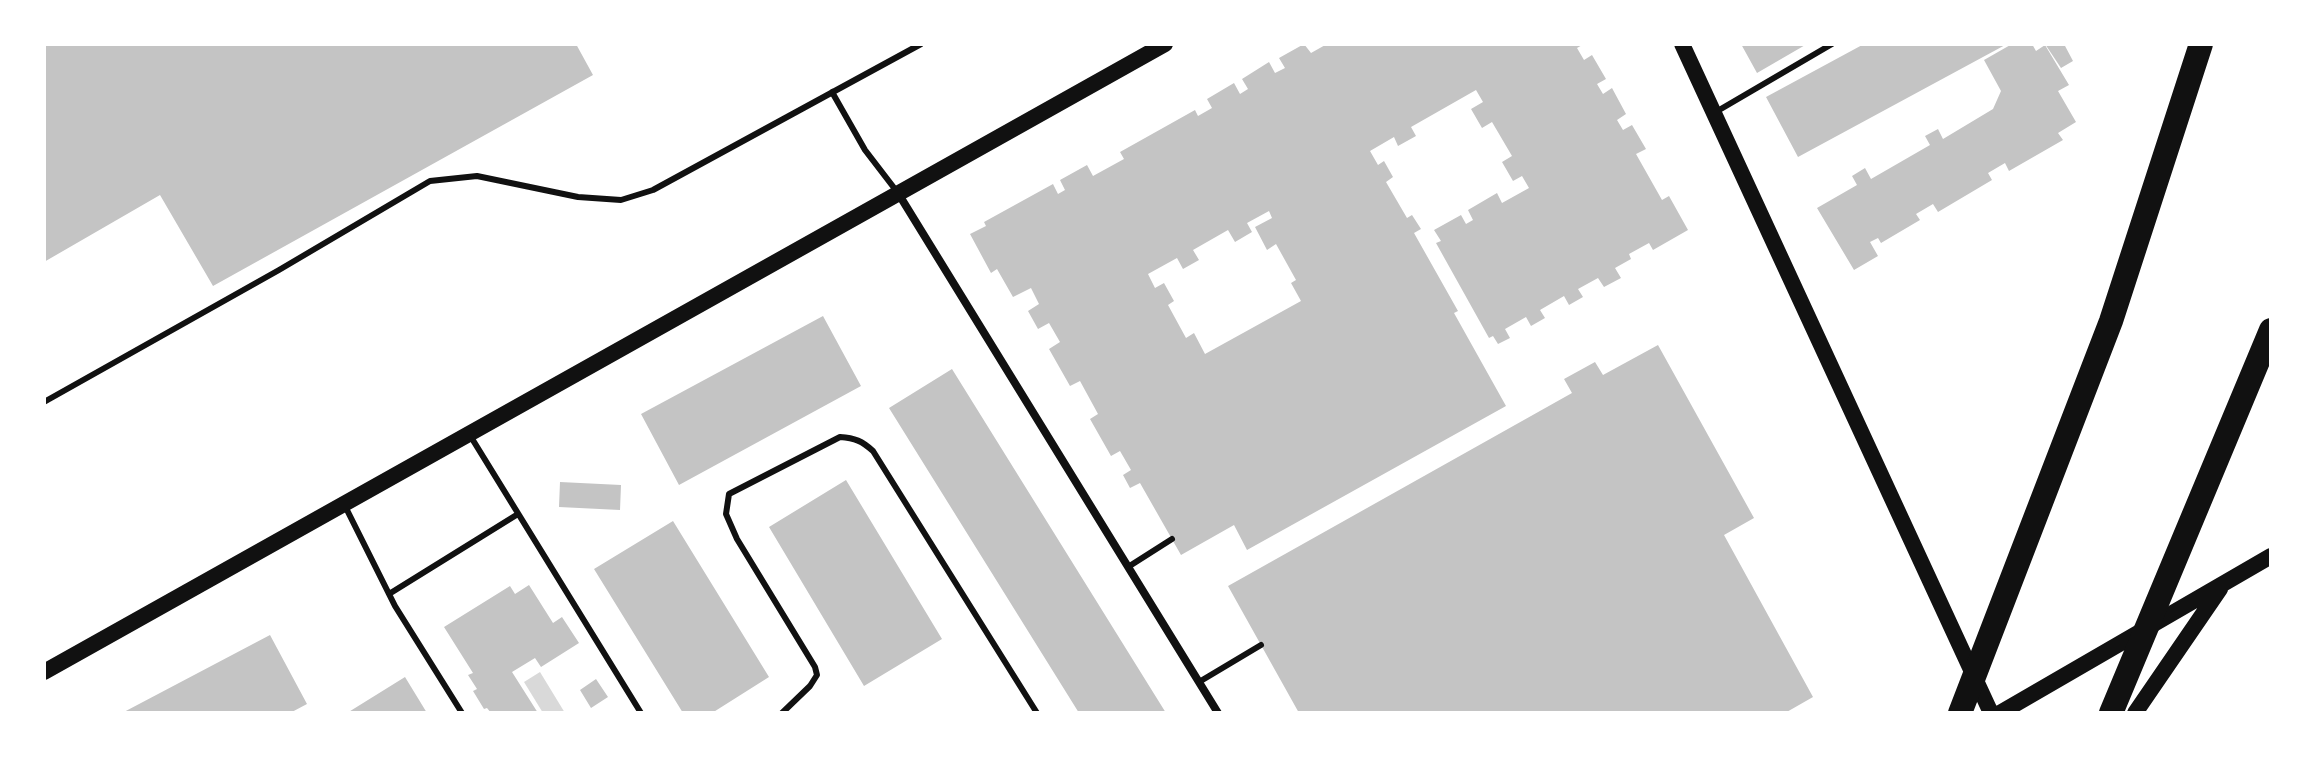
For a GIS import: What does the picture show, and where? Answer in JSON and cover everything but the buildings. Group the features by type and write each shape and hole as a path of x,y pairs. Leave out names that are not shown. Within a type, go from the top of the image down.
{"highway":[{"path":"1960,713 2111,321 2201,44"},
{"path":"2111,713 2230,435 2271,330"}],"main road":[{"path":"44,672 1165,44"},
{"path":"1682,44 1991,713"},
{"path":"2000,713 2271,556"},
{"path":"2135,713 2221,586"}],"street":[{"path":"898,193 1218,713"}],"lane":[{"path":"44,402 430,181 477,176 578,197 621,200 653,190 921,44"},
{"path":"1714,113 1832,44"},
{"path":"832,92 865,150 898,193"},
{"path":"469,434 641,713"},
{"path":"782,713 817,675 737,539 726,514 729,494 840,437 853,437 873,451 1037,713"},
{"path":"344,504 389,594 462,713"},
{"path":"389,594 518,514"},
{"path":"1128,567 1172,539"},
{"path":"1199,682 1261,645"}],"shaded area":[{"path":"540,672 565,713 543,713 524,682"}]}
